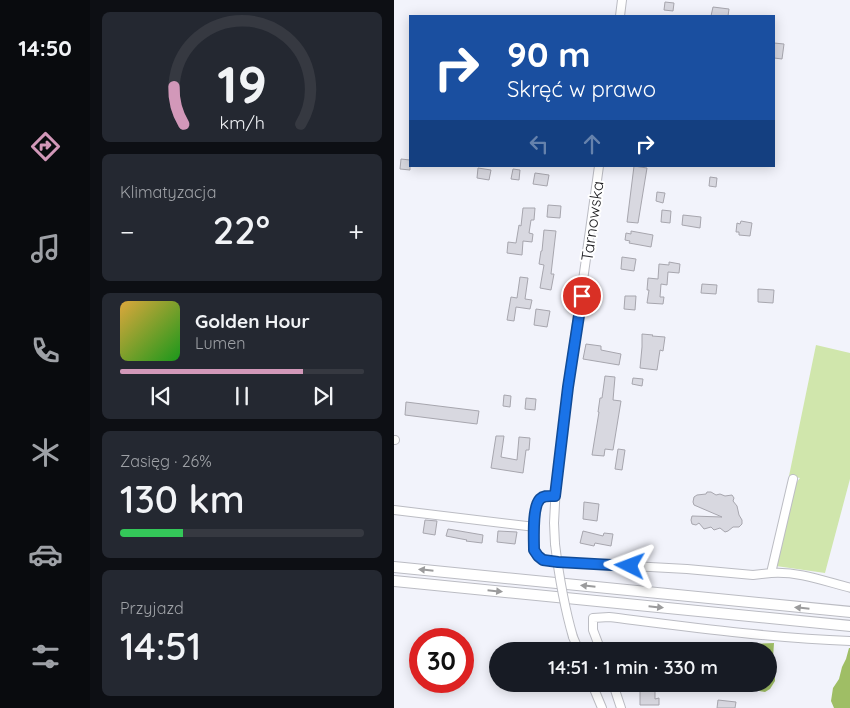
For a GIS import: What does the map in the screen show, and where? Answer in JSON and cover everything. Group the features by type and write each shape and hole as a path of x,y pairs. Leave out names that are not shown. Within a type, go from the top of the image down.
{"main road":[{"path":"394,567 850,612"},
{"path":"394,581 850,626"}],"street":[{"path":"620,15 622,0"},
{"name":"Tarnowska","path":"575,642 559,578 555,544 555,496 568,387 599,167"},
{"path":"771,573 793,479"},
{"path":"555,496 540,498 536,505 534,550 543,560 753,575 784,572 803,575 850,588"},
{"path":"394,510 535,527"},
{"path":"598,642 593,630 593,618 609,617 814,640 850,641"},
{"path":"595,692 602,708"},
{"path":"616,692 621,708"}],"green space":[{"path":"816,345 850,353 850,479 825,573 776,566 796,483 800,478 789,476"},
{"path":"849,648 850,708 834,708 831,701 833,688 839,679"}],"building":[{"path":"665,2 674,3 673,11 664,10"},
{"path":"713,7 729,9 728,15 711,15"},
{"path":"775,43 784,44 782,59 775,58"},
{"path":"401,159 409,160 410,170 400,169"},
{"path":"634,167 647,168 638,223 627,222"},
{"path":"478,168 491,170 489,180 477,178"},
{"path":"513,169 520,170 519,180 511,179"},
{"path":"535,173 549,175 547,186 533,184"},
{"path":"710,177 717,178 716,187 709,186"},
{"path":"657,192 665,193 663,203 656,201"},
{"path":"548,205 561,206 560,218 547,217"},
{"path":"523,208 535,208 534,220 531,220 529,233 533,234 532,242 523,241 522,255 507,253 508,242 516,243 519,225 521,226"},
{"path":"662,210 671,211 670,223 661,222"},
{"path":"683,215 701,217 700,228 682,225"},
{"path":"741,221 752,223 750,236 739,235 739,232 736,232 737,223 740,224"},
{"path":"544,230 556,231 551,274 554,274 551,290 540,288 544,265 539,264"},
{"path":"631,231 653,235 651,247 629,243 630,241 625,240 626,233 631,234"},
{"path":"622,257 636,259 634,271 621,269"},
{"path":"669,262 680,264 679,273 668,272 667,285 661,284 660,297 664,297 663,304 647,303 648,278 658,279 659,264 669,265"},
{"path":"520,277 528,278 525,299 532,300 530,309 516,307 514,321 507,320 511,297 517,298"},
{"path":"702,284 717,285 716,294 701,293"},
{"path":"758,289 774,290 773,303 758,302"},
{"path":"625,296 636,296 635,310 624,309"},
{"path":"536,309 550,311 547,327 534,325"},
{"path":"642,334 665,337 663,351 660,350 657,370 640,368"},
{"path":"586,344 601,346 601,350 621,354 619,365 583,359"},
{"path":"605,376 615,377 613,400 621,401 613,450 605,449 604,456 592,455 600,398 602,398"},
{"path":"633,378 643,379 642,386 632,384"},
{"path":"504,395 511,396 510,407 503,406"},
{"path":"526,398 536,399 535,410 525,409"},
{"path":"406,402 479,411 477,424 405,415"},
{"path":"496,436 504,436 501,457 517,460 519,437 530,438 529,450 526,450 523,473 491,468"},
{"path":"618,449 625,450 622,470 615,469"},
{"path":"707,492 716,495 732,495 742,520 742,524 739,527 733,527 725,532 720,528 714,530 711,527 704,529 699,523 696,525 692,524 692,516 722,517 694,505 694,497 706,494"},
{"path":"584,502 599,504 597,521 583,519"},
{"path":"425,520 437,521 435,535 423,533"},
{"path":"448,529 483,535 482,543 446,536"},
{"path":"498,531 517,532 515,544 497,542"},
{"path":"583,531 603,536 604,533 613,534 611,546 595,543 594,546 580,543"},
{"path":"640,692 655,692 655,699 659,698 659,705 640,705"},
{"path":"718,700 736,702 735,708 717,708"}],"route":[{"path":"582,296 568,387 555,496 540,498 536,505 534,550 543,560 630,566"}]}
